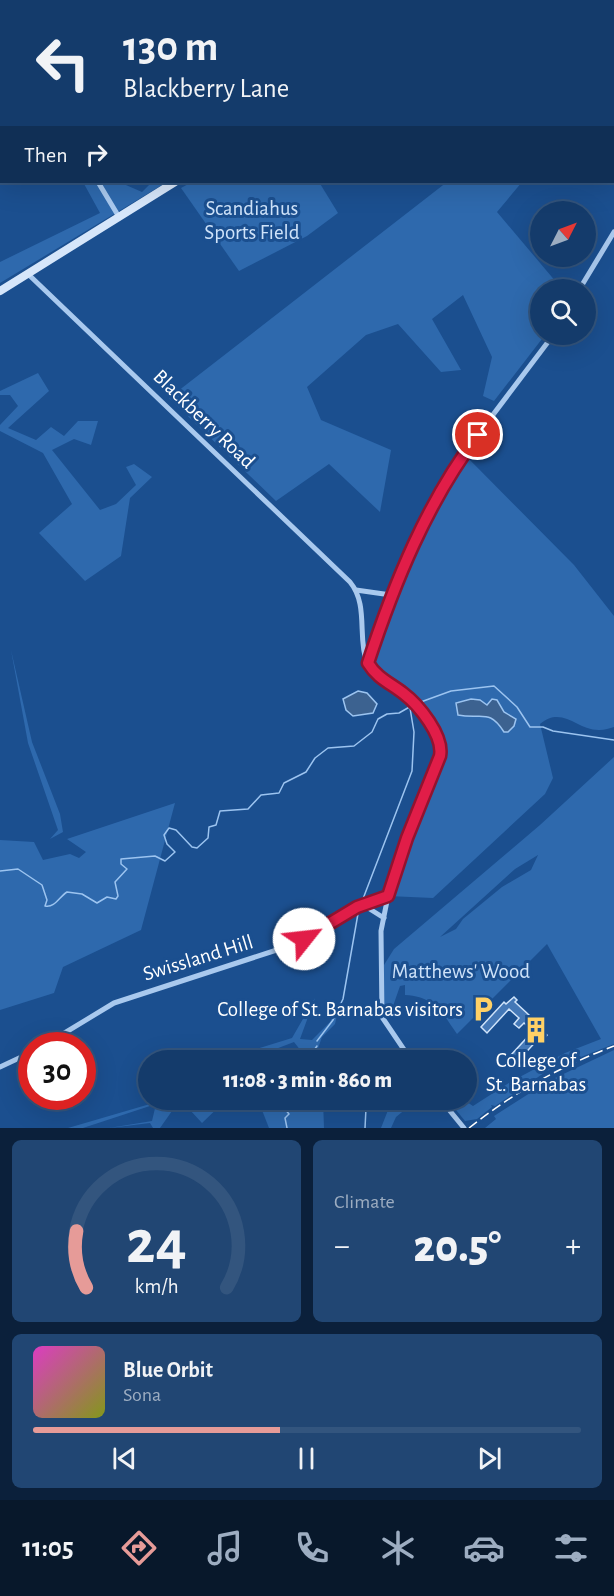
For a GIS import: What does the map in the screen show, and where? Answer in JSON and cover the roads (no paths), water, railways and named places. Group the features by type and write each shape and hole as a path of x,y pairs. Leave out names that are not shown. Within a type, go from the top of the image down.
{"street":[{"path":"99,183 119,217"},
{"path":"0,291 173,183"},
{"path":"586,279 614,232"},
{"name":"Blackberry Road","path":"28,273 356,590"},
{"path":"368,663 391,595 452,469 546,345"},
{"path":"391,595 356,590 368,663 379,678 403,692 413,702 441,746 440,756 407,838 388,896 384,918 380,960 382,1017 404,1050"},
{"name":"Swissland Hill","path":"66,1032 114,1003 289,946 320,932 357,907 388,896"},
{"path":"364,906 384,918"},
{"path":"0,1067 18,1059"},
{"path":"449,1110 464,1128"}],"waterway":[{"path":"418,703 451,691 494,686 517,707 530,727 543,727 553,731 614,740"},
{"path":"0,871 18,869 42,885 47,900 45,906 54,904 67,892 82,894 97,903 107,897 116,899 118,896 115,882 127,869 121,864 121,859 155,856 165,861 175,852 167,844 164,835 169,828 176,830 192,847 197,848 208,838 209,827 216,825 220,811 248,809 261,795 279,793 284,783 306,772 315,758 328,748 354,746 372,732 378,719 387,714 399,713 413,705"},
{"path":"361,904 412,771 414,732 410,708"},
{"path":"317,1041 333,1020 343,999 359,908"},
{"path":"314,1050 317,1046"},
{"path":"286,1110 289,1114 285,1118 287,1128"},
{"path":"365,1128 366,1110"}],"railway":[{"path":"469,1128 538,1081 614,1046"}],"place":[{"name":"College of St. Barnabas visitors","path":"483,1009"},
{"name":"College of St. Barnabas","path":"536,1030"}],"park label":[{"name":"Scandiahus Sports Field","path":"252,220"},
{"name":"Matthews' Wood","path":"461,971"}]}
